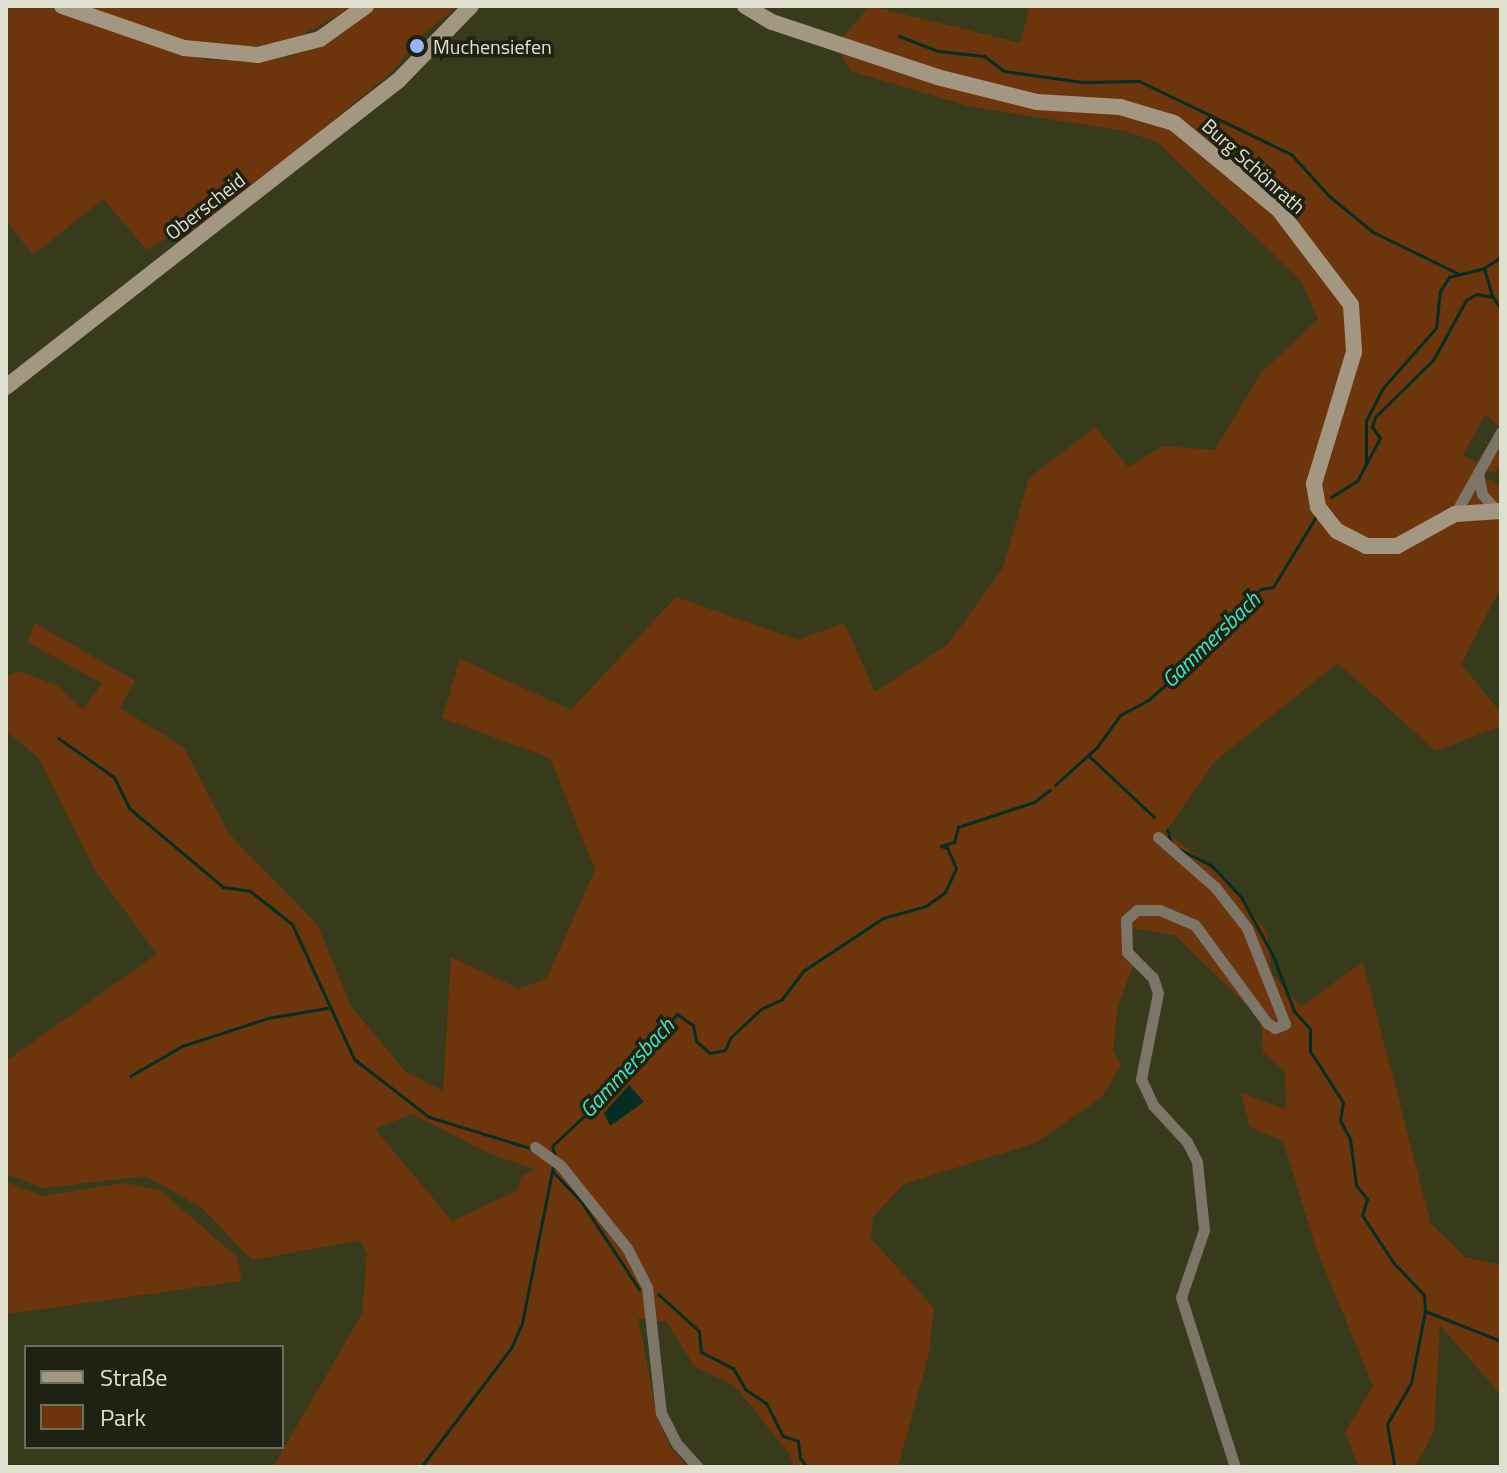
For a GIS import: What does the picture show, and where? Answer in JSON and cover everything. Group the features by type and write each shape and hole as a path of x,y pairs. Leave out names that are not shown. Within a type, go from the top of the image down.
{"street":[{"path":"62,6 184,48 258,55 320,39 366,6"},
{"name":"Burg Schönrath","path":"745,6 772,22 937,77 1037,102 1120,107 1174,123 1279,210 1351,305 1354,352 1317,471 1318,507 1337,531 1366,546 1397,546 1455,514 1498,510"},
{"name":"Oberscheid","path":"6,387 426,55 471,8"},
{"path":"1455,514 1501,432"},
{"path":"1478,471 1482,494 1498,510"},
{"path":"1158,837 1215,887 1247,928 1285,1024 1275,1028 1267,1023 1195,925 1177,914 1137,910 1126,920 1123,939 1134,964 1153,978 1158,993 1146,1039 1141,1079 1153,1105 1197,1162 1204,1230 1181,1297 1235,1467"},
{"path":"535,1147 561,1166 627,1248 647,1287 661,1413 677,1444 698,1467"}],"green space":[{"path":"6,6 47,6 168,50 207,60 252,62 296,55 344,31 375,6 458,6 423,34 392,72 198,231 185,227 147,250 103,199 33,255 6,220"},
{"path":"73,6 354,6 288,43 225,49 135,28"},
{"path":"870,6 1020,43 1030,6 1501,6 1501,465 1495,472 1484,471 1483,481 1493,480 1501,490 1501,587 1461,664 1501,713 1501,726 1436,751 1338,663 1215,761 1166,831 1223,878 1267,931 1272,974 1301,1007 1363,962 1431,1224 1465,1257 1501,1265 1501,1395 1440,1325 1434,1431 1415,1467 1359,1467 1345,1432 1373,1386 1316,1248 1283,1141 1250,1127 1240,1092 1286,1110 1285,1072 1263,1052 1261,1019 1175,935 1125,927 1134,964 1118,1005 1113,1051 1121,1064 1102,1097 1035,1143 904,1184 873,1217 871,1239 934,1308 929,1353 898,1467 793,1467 790,1455 735,1386 694,1366 667,1322 638,1318 657,1416 671,1448 688,1467 273,1467 362,1314 367,1253 360,1240 252,1260 202,1208 146,1176 44,1188 6,1174 6,1061 157,954 96,872 38,757 6,731 6,677 17,671 57,685 83,710 102,683 27,642 35,623 135,681 120,708 184,747 228,833 317,924 352,1008 406,1072 443,1091 451,957 519,989 547,978 595,870 550,758 442,718 460,659 571,710 676,597 798,640 844,623 875,692 948,644 1003,568 1029,478 1095,427 1128,467 1163,446 1215,450 1261,373 1318,319 1302,282 1157,142 1124,131 968,106 851,71 838,49 841,39","holes":["1485,414 1500,428 1476,463 1463,455","411,1114 488,1153 535,1169 521,1177 517,1191 452,1221 375,1129"]},
{"path":"6,1182 43,1196 124,1183 160,1190 237,1257 242,1281 6,1314"}],"water":[{"path":"629,1085 644,1102 610,1126 604,1113"}],"waterway":[{"path":"899,36 938,51 984,56 1004,71 1082,82 1139,81 1291,154 1329,196 1373,232 1459,274"},
{"path":"1484,268 1501,257"},
{"path":"1366,464 1366,421 1382,389 1436,328 1440,291 1449,277 1484,268 1492,296"},
{"name":"Gammersbach","path":"1331,497 1357,481 1380,438 1372,427 1375,417 1433,360 1466,300 1477,294 1493,297 1501,310"},
{"name":"Gammersbach","path":"1055,785 1097,747 1120,715 1148,700 1185,668 1207,637 1261,589 1273,587 1317,515"},
{"path":"58,738 114,777 129,808 223,887 250,891 292,924 354,1059 429,1117 533,1149"},
{"path":"1089,756 1154,817"},
{"name":"Gammersbach","path":"555,1157 552,1146 615,1087 677,1014 693,1025 696,1041 710,1053 725,1050 730,1038 761,1009 782,999 803,971 883,918 926,906 945,892 956,868 947,848 941,846 954,842 958,827 1034,802 1050,790"},
{"path":"1167,830 1171,842"},
{"path":"1179,849 1211,865 1241,897 1273,956 1294,1011 1310,1029 1310,1051 1343,1102 1340,1120 1350,1139 1356,1185 1367,1199 1362,1215 1393,1262 1424,1295 1425,1311 1501,1341"},
{"path":"130,1076 182,1046 268,1018 327,1008"},
{"name":"Gammersbach","path":"421,1467 511,1348 522,1323 553,1167"},
{"path":"552,1171 580,1200 639,1289"},
{"path":"658,1294 699,1331 701,1352 733,1368 745,1389 766,1403 783,1436 798,1441 800,1458 807,1467"},
{"path":"1394,1464 1387,1424 1411,1383 1425,1311"}],"place":[{"name":"Muchensiefen","path":"417,46"}]}
